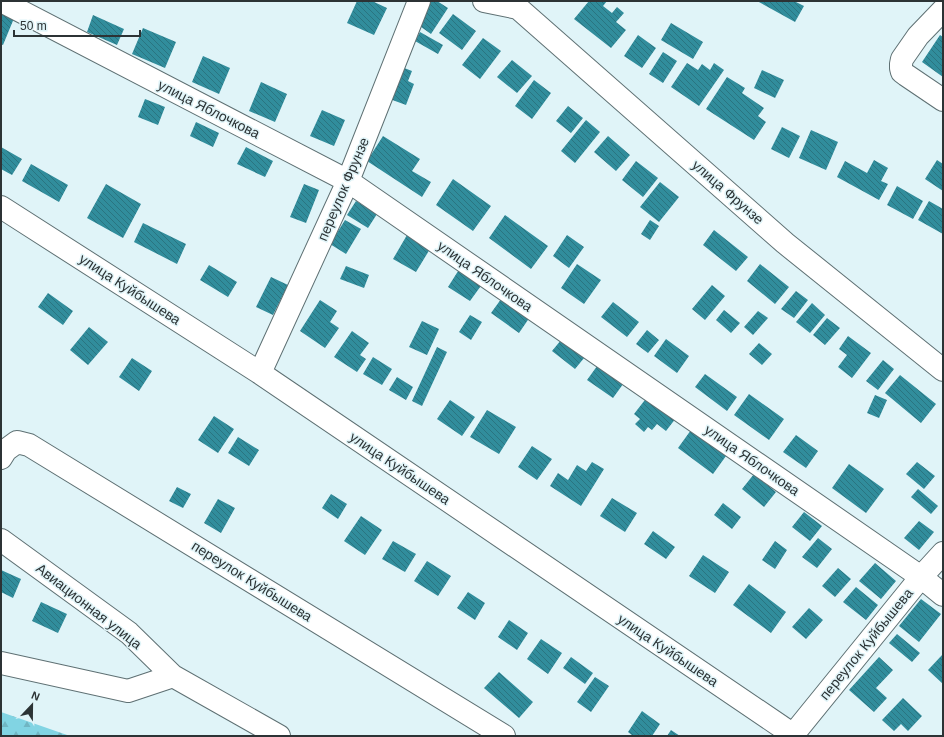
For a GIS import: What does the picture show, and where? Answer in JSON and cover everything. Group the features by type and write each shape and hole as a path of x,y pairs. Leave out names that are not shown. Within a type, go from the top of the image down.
{"street":[{"name":"улица Яблочкова","path":"1,1 348,181 920,577 943,595"},
{"name":"улица Фрунзе","path":"484,1 517,4 786,243 943,370"},
{"name":"переулок Фрунзе","path":"260,373 348,181 417,2"},
{"path":"943,10 918,36 902,59 901,64 902,72 943,100"},
{"name":"улица Куйбышева","path":"1,207 260,373 793,735"},
{"name":"переулок Куйбышева","path":"1,458 6,450 17,442 29,445 504,736"},
{"name":"Авиационная улица","path":"1,540 129,633 173,676 279,736"},
{"name":"переулок Куйбышева","path":"793,735 920,577 943,553"},
{"path":"1,663 128,691 173,676"}],"green space":[{"path":"1,712 70,736 1,736"}],"building":[{"path":"357,1 372,1 387,8 374,35 347,23"},
{"path":"428,1 437,1 448,8 431,34 414,22"},
{"path":"589,1 607,1 603,6 612,13 617,7 624,13 616,22 626,30 611,48 574,19"},
{"path":"757,1 794,1 804,6 795,22"},
{"path":"1,5 17,11 3,45 1,44"},
{"path":"453,14 476,31 462,50 439,33"},
{"path":"93,15 124,29 117,45 87,32"},
{"path":"671,23 703,42 693,59 661,40"},
{"path":"143,28 176,42 165,68 132,54"},
{"path":"420,32 443,45 438,54 415,41"},
{"path":"638,35 656,48 642,68 624,56"},
{"path":"940,35 943,37 943,77 922,62"},
{"path":"483,38 501,51 480,79 462,65"},
{"path":"663,52 677,61 663,83 649,74"},
{"path":"203,56 230,68 219,94 192,82"},
{"path":"512,60 532,76 517,93 497,77"},
{"path":"687,63 698,70 702,64 710,70 714,63 724,70 699,106 671,87"},
{"path":"399,66 412,71 408,81 414,84 406,105 387,98"},
{"path":"762,70 784,80 775,98 754,88"},
{"path":"727,77 745,88 742,93 764,108 758,116 766,122 754,140 706,109"},
{"path":"534,80 551,93 532,119 515,106"},
{"path":"261,82 287,94 275,122 249,111"},
{"path":"145,99 165,107 158,125 138,117"},
{"path":"568,106 583,118 571,133 556,121"},
{"path":"322,110 345,120 334,146 310,136"},
{"path":"586,120 600,132 575,163 561,151"},
{"path":"196,122 219,133 213,147 190,136"},
{"path":"782,127 800,136 789,158 771,149"},
{"path":"811,130 838,142 826,170 799,158"},
{"path":"383,136 420,159 412,171 431,182 422,197 367,161"},
{"path":"608,136 630,155 616,171 594,152"},
{"path":"1,147 22,159 12,175 1,169"},
{"path":"246,147 273,161 265,177 237,164"},
{"path":"874,160 888,168 881,181 888,184 879,200 837,177 845,161 867,173"},
{"path":"937,160 943,164 943,191 925,179"},
{"path":"636,161 658,178 643,197 622,180"},
{"path":"31,164 68,185 59,202 22,181"},
{"path":"453,179 491,206 473,231 436,205"},
{"path":"660,182 679,197 659,222 640,207"},
{"path":"106,184 141,204 123,238 87,218"},
{"path":"304,184 319,190 306,223 290,217"},
{"path":"897,186 923,201 913,219 887,205"},
{"path":"356,201 377,214 368,228 347,215"},
{"path":"929,201 943,209 943,234 918,220"},
{"path":"505,215 548,246 531,269 489,238"},
{"path":"345,220 361,229 346,254 330,244"},
{"path":"650,220 659,226 650,240 641,234"},
{"path":"143,223 186,244 177,264 134,242"},
{"path":"714,230 748,257 736,271 703,245"},
{"path":"407,235 430,249 416,272 393,259"},
{"path":"567,235 584,247 569,268 553,256"},
{"path":"577,264 601,280 584,304 561,288"},
{"path":"760,264 789,287 775,304 747,281"},
{"path":"209,265 237,282 228,297 200,280"},
{"path":"346,266 369,275 364,288 340,279"},
{"path":"460,268 483,283 470,301 448,287"},
{"path":"271,277 288,285 273,315 256,307"},
{"path":"712,285 725,296 705,320 692,309"},
{"path":"796,291 808,300 794,318 781,309"},
{"path":"48,293 73,311 63,325 38,307"},
{"path":"504,295 532,314 519,333 491,313"},
{"path":"320,300 337,311 330,322 339,328 325,348 300,331"},
{"path":"613,302 639,322 627,337 601,317"},
{"path":"812,303 825,315 810,333 796,322"},
{"path":"724,310 740,323 731,333 716,320"},
{"path":"758,311 768,318 753,335 744,327"},
{"path":"470,315 482,322 471,340 459,332"},
{"path":"827,318 840,328 825,345 813,335"},
{"path":"422,321 439,329 427,355 409,347"},
{"path":"89,327 108,342 88,365 70,350"},
{"path":"647,330 659,340 648,353 636,344"},
{"path":"352,331 369,343 360,355 366,359 357,372 334,357"},
{"path":"566,334 589,352 575,369 552,351"},
{"path":"848,336 871,353 852,378 838,367 847,355 839,349"},
{"path":"666,339 689,356 677,373 654,356"},
{"path":"759,343 772,354 762,365 749,354"},
{"path":"437,347 447,352 422,406 412,401"},
{"path":"373,357 392,369 382,385 363,374"},
{"path":"132,358 152,371 139,391 119,377"},
{"path":"883,360 894,369 878,390 866,381"},
{"path":"600,362 626,380 613,398 587,380"},
{"path":"705,374 737,397 727,411 695,387"},
{"path":"900,375 936,404 921,423 885,393"},
{"path":"397,377 413,387 406,400 389,390"},
{"path":"749,394 784,419 769,440 734,415"},
{"path":"875,395 887,400 879,418 867,413"},
{"path":"648,396 676,418 666,431 657,424 652,430 648,427 644,432 635,424 640,419 634,414"},
{"path":"450,400 475,417 462,436 437,419"},
{"path":"487,410 516,427 499,454 470,437"},
{"path":"214,416 234,429 218,453 198,440"},
{"path":"691,430 726,456 713,474 678,448"},
{"path":"796,435 818,451 806,468 783,452"},
{"path":"238,437 259,450 249,466 228,453"},
{"path":"532,446 552,459 537,480 518,467"},
{"path":"592,462 604,469 581,506 550,486 558,473 568,480 577,465 586,471"},
{"path":"917,462 935,476 924,489 906,474"},
{"path":"849,464 884,489 866,513 832,488"},
{"path":"754,474 776,492 764,507 742,489"},
{"path":"177,487 191,494 183,508 169,501"},
{"path":"918,489 938,506 931,514 911,497"},
{"path":"331,494 347,504 338,519 322,508"},
{"path":"612,498 637,513 625,532 600,516"},
{"path":"218,499 235,508 221,533 204,523"},
{"path":"723,503 741,517 732,529 714,515"},
{"path":"804,512 822,526 810,541 792,527"},
{"path":"361,516 382,530 365,555 344,541"},
{"path":"919,521 934,532 919,550 904,538"},
{"path":"653,531 675,547 666,559 644,544"},
{"path":"818,538 832,549 817,568 802,557"},
{"path":"393,541 416,554 405,572 382,559"},
{"path":"775,541 787,550 775,569 762,560"},
{"path":"703,555 729,572 715,593 689,576"},
{"path":"427,561 451,576 438,596 414,581"},
{"path":"875,563 896,581 881,599 859,581"},
{"path":"838,568 851,579 835,597 822,586"},
{"path":"1,570 21,579 13,598 1,592"},
{"path":"749,584 786,612 771,633 733,605"},
{"path":"856,587 878,605 866,620 843,602"},
{"path":"468,592 485,603 475,620 457,608"},
{"path":"921,599 941,614 919,642 899,626"},
{"path":"41,602 67,614 58,633 32,621"},
{"path":"809,608 823,620 806,639 792,627"},
{"path":"509,620 528,633 517,650 498,637"},
{"path":"897,634 920,653 912,662 889,643"},
{"path":"541,639 562,653 548,674 527,659"},
{"path":"943,654 943,684 928,670"},
{"path":"571,657 593,673 585,684 563,668"},
{"path":"879,657 893,670 876,688 887,698 874,712 849,690"},
{"path":"499,672 533,702 519,718 484,688"},
{"path":"595,677 609,686 591,712 577,702"},
{"path":"903,698 922,716 908,731 901,724 894,731 882,720"},
{"path":"642,711 660,724 652,736 633,736 628,732"},
{"path":"671,730 680,736 667,736"}]}
